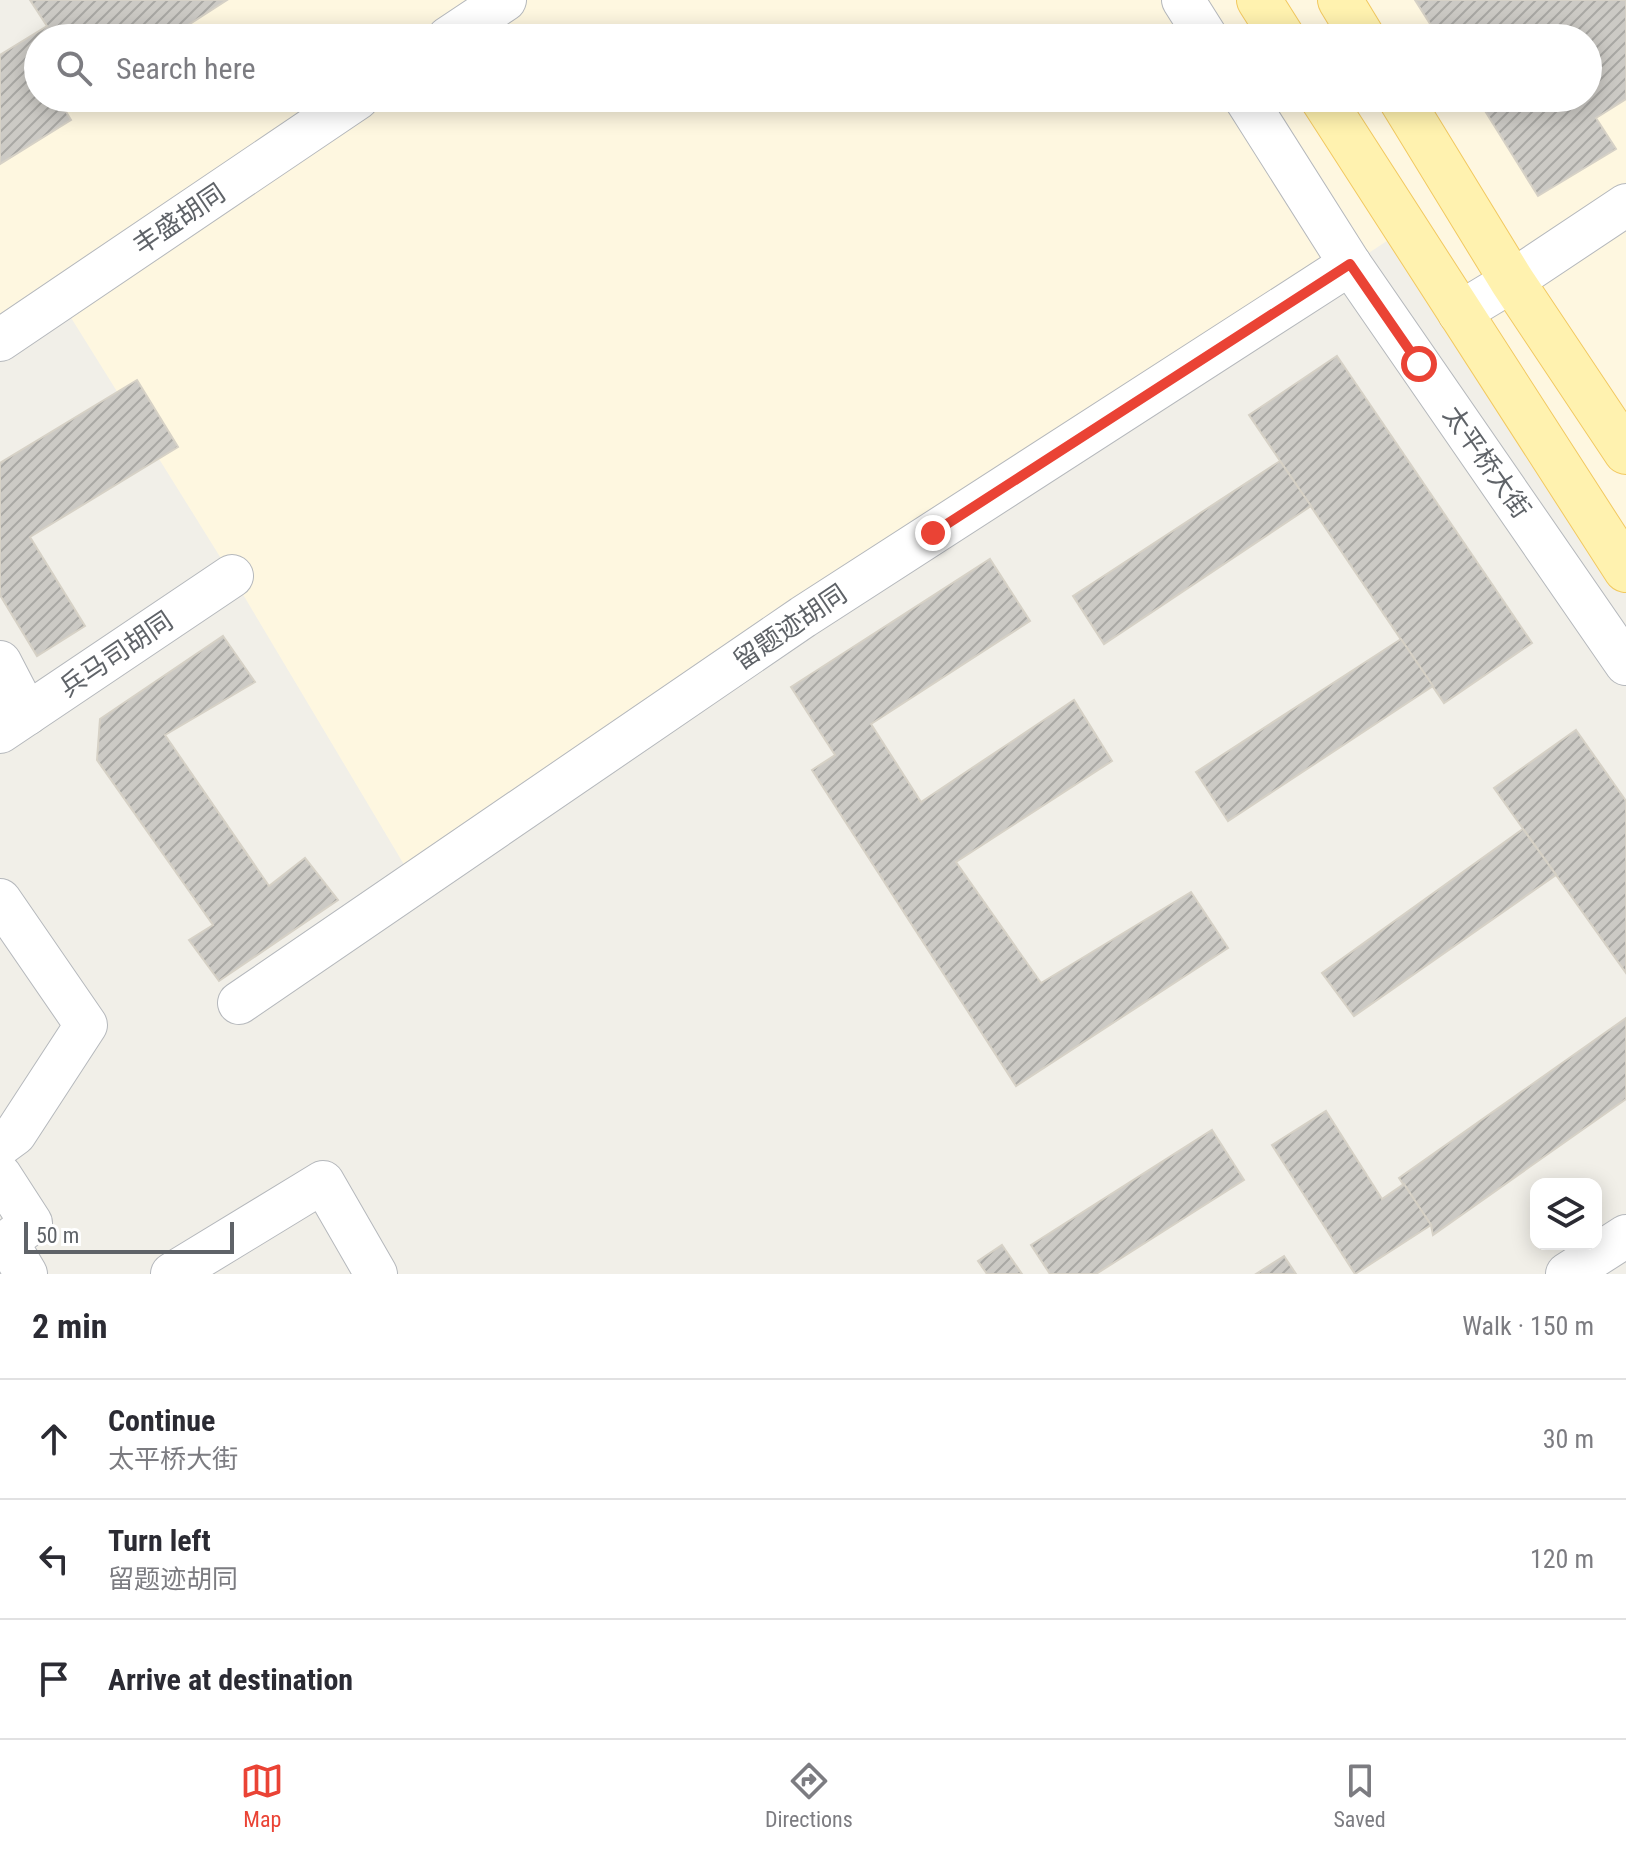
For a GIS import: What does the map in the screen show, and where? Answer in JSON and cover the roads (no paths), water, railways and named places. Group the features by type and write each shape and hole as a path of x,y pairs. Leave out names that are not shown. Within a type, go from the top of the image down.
{"main road":[{"path":"1259,0 1274,24"},
{"path":"1340,0 1355,24"},
{"path":"1331,112 1626,570"},
{"path":"1409,112 1512,281 1626,452"}],"street":[{"path":"469,24 505,0"},
{"path":"1183,0 1198,24"},
{"name":"丰盛胡同","path":"0,340 337,112"},
{"name":"太平桥大街","path":"1254,112 1350,264 1626,664"},
{"path":"1459,313 1626,205"},
{"name":"留题迹胡同","path":"239,1003 803,617 1350,264"},
{"name":"兵马司胡同","path":"14,723 232,576"},
{"path":"0,662 14,723"},
{"path":"0,900 86,1025 15,1134 0,1145"},
{"path":"0,1175 31,1223 11,1254"},
{"path":"172,1274 323,1182 376,1274"},
{"path":"1567,1274 1626,1236"}]}
